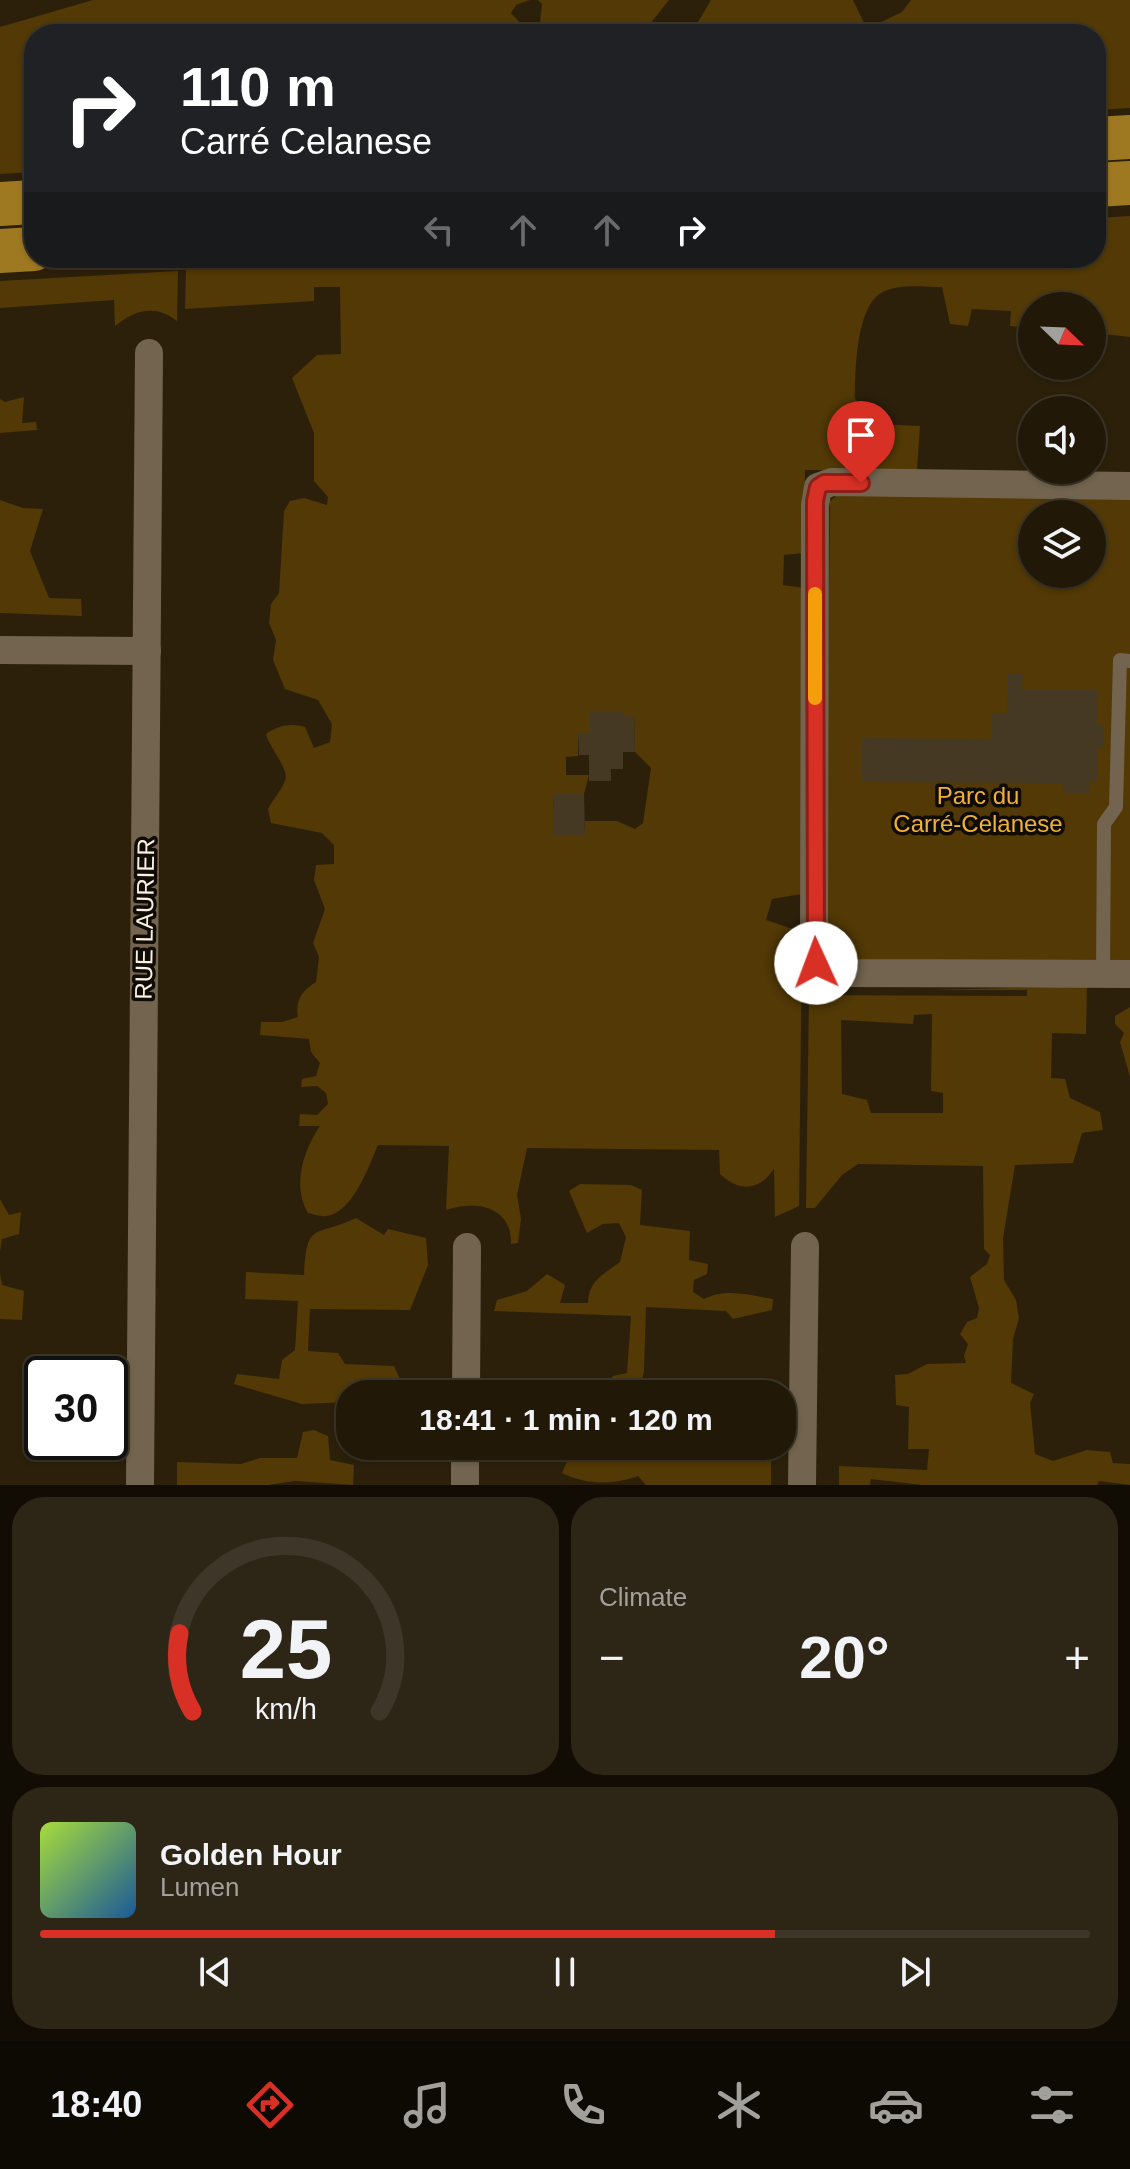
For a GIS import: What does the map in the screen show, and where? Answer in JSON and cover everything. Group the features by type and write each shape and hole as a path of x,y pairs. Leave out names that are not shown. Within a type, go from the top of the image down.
{"main road":[{"path":"1106,138 1130,137"},
{"path":"1106,184 1130,183"},
{"path":"0,204 24,203"},
{"path":"0,251 24,250"}],"street":[{"name":"RUE LAURIER","path":"140,1485 149,353"},
{"path":"1117,974 832,973 816,963 815,501 820,485 832,482 1130,486"},
{"path":"0,650 147,651"},
{"path":"802,1485 805,1246"},
{"path":"466,1380 467,1247"},
{"path":"465,1460 465,1485"}],"lane":[{"path":"1117,974 1104,824 1116,807 1120,660 1130,661"}],"green space":[{"path":"93,0 530,0 516,5 511,13 521,24 24,24 24,173 0,174 0,27"},
{"path":"538,0 669,0 650,24 541,24 542,4"},
{"path":"711,0 853,0 865,24 697,24"},
{"path":"911,0 1130,0 1130,108 1106,109 1106,24 877,24 902,12"},
{"path":"1130,216 1130,337 1106,334 1106,292 1018,292 1018,327 1010,326 1011,311 972,309 968,326 950,324 942,287 911,286 888,290 873,301 866,312 859,342 855,399 876,424 920,426 917,470 805,470 804,553 784,555 783,585 804,588 802,894 772,899 766,920 802,932 799,1206 775,1217 774,1169 756,1185 735,1184 720,1174 719,1150 527,1148 517,1195 521,1219 518,1243 511,1244 505,1221 490,1209 469,1206 446,1210 449,1146 378,1145 365,1176 345,1206 327,1216 308,1213 303,1203 300,1180 309,1146 320,1126 299,1126 300,1114 317,1115 328,1104 326,1093 317,1086 301,1087 302,1079 316,1076 320,1063 311,1052 309,1039 260,1035 261,1022 282,1022 298,1017 301,996 316,982 319,957 313,943 325,909 314,880 316,865 334,864 334,845 322,833 271,823 268,809 286,776 266,734 285,726 305,727 314,748 330,742 332,724 318,700 285,689 273,660 276,640 269,623 271,604 279,593 284,511 290,501 304,498 327,505 328,497 314,481 314,433 292,378 317,355 341,354 340,287 314,287 314,301 185,309 186,270 224,268 1106,268 1106,217","holes":["591,711 623,711 623,716 634,716 635,752 651,768 643,823 635,829 617,821 585,821 585,835 555,835 553,795 584,794 589,775 566,775 566,757 578,756 578,733 590,733"]},
{"path":"178,271 177,321 161,312 145,311 115,326 114,300 0,308 0,281"},
{"path":"24,397 22,423 36,422 37,430 0,433 0,399 5,402"},
{"name":"Parc du Carré-Celanese","path":"838,495 1130,498 1130,962 834,961 825,952 830,501"},
{"path":"0,500 23,508 43,509 30,551 49,598 81,599 82,616 0,613"},
{"path":"1087,986 1086,1034 1052,1033 1051,1078 1065,1079 1070,1098 1100,1112 1103,1130 1082,1133 1073,1163 1015,1165 1003,1238 1004,1280 1016,1300 1019,1318 1013,1339 1011,1383 1034,1394 1030,1403 1035,1454 1053,1461 1087,1450 1110,1452 1113,1463 1130,1464 1130,1485 1099,1481 1097,1485 922,1485 871,1479 870,1485 839,1485 839,1466 927,1470 929,1449 908,1449 909,1407 896,1405 895,1375 908,1374 927,1364 966,1363 964,1356 968,1344 960,1334 967,1322 977,1318 979,1308 970,1277 987,1264 990,1255 984,1249 983,1166 858,1164 842,1175 815,1208 806,1208 809,995 1027,996 1027,990 930,990","holes":["932,1014 931,1091 943,1093 943,1113 871,1113 867,1100 842,1094 841,1020 913,1024 914,1015"]},
{"path":"1130,1007 1130,1077 1120,1042 1124,1033 1115,1024 1115,1016"},
{"path":"580,1184 631,1185 642,1190 640,1225 690,1231 689,1260 708,1264 707,1274 694,1280 693,1292 704,1299 729,1293 773,1299 772,1310 733,1319 726,1311 646,1307 642,1380 610,1380 613,1376 627,1373 631,1316 494,1311 497,1300 527,1291 547,1274 565,1285 560,1303 588,1303 594,1284 620,1262 626,1237 619,1223 603,1224 587,1233 569,1191"},
{"path":"0,1199 9,1215 21,1212 19,1234 2,1239 0,1251"},
{"path":"356,1218 384,1235 388,1229 426,1238 428,1265 410,1310 310,1309 308,1351 338,1353 345,1364 394,1366 400,1380 336,1380 336,1403 302,1404 234,1384 237,1374 279,1379 282,1360 295,1350 298,1301 245,1299 246,1272 304,1275 310,1239 321,1231"},
{"path":"0,1273 2,1285 24,1291 22,1320 0,1319"},
{"path":"314,1430 328,1436 330,1460 354,1465 353,1485 295,1481 268,1485 177,1485 177,1462 241,1464 260,1458 297,1458 303,1432"},
{"path":"771,1460 771,1485 646,1485 638,1476 620,1481 580,1480 562,1473 567,1461"}],"building":[{"path":"1008,673 1023,673 1022,690 1098,690 1098,725 1104,725 1104,748 1098,747 1097,782 1090,782 1090,793 1064,793 1063,783 862,782 862,738 991,739 991,713 1007,714"},
{"path":"590,711 623,711 623,716 634,716 635,752 623,752 623,769 611,769 611,781 589,781 589,755 579,755 578,733 590,733"},
{"path":"553,794 584,794 585,835 554,835"}],"slow traffic":[{"path":"815,594 815,698"}],"route":[{"path":"816,963 815,501 818,487 824,483 861,483"}]}
